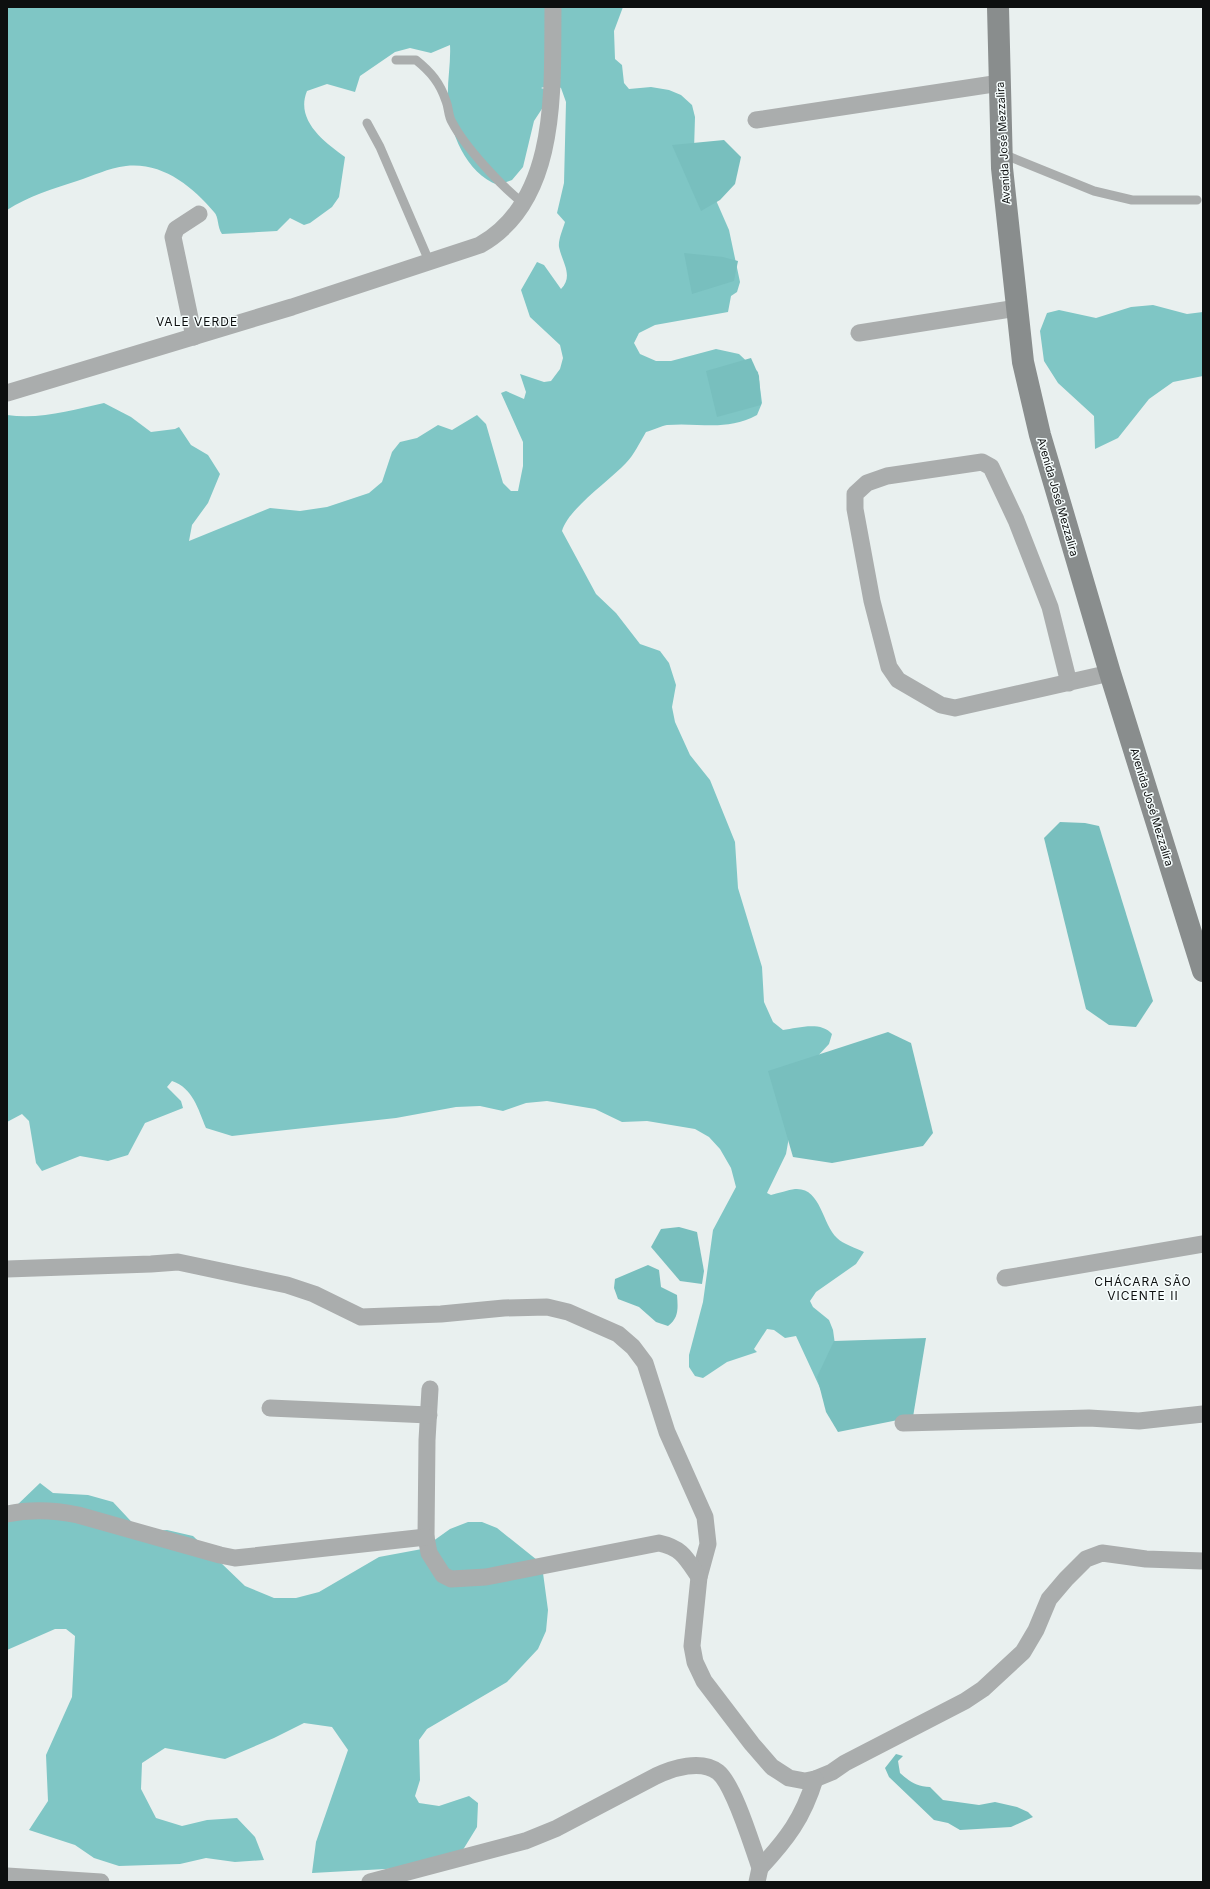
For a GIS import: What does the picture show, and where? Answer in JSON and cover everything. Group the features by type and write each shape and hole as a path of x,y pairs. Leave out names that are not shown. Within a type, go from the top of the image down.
{"main road":[{"name":"Avenida José Mezzalira","path":"998,7 1002,154 1022,362 1040,435 1110,673 1203,971"}],"street":[{"path":"7,393 292,308 480,245 493,238 504,228 523,203 532,188 541,164 550,108 553,7"},
{"path":"756,120 1000,83"},
{"path":"194,337 173,237 176,229 199,214"},
{"path":"859,333 1017,308"},
{"path":"1069,683 1050,607 1016,520 991,467 982,462 887,476 867,483 855,494 855,509 872,602 889,667 898,680 940,705 955,708 1069,683 1110,673"},
{"path":"1005,1278 1203,1244"},
{"path":"7,1269 178,1262 287,1285 314,1294 362,1317 442,1314 504,1308 548,1307 568,1312 618,1334 633,1346 645,1363 667,1432 704,1517 708,1544 699,1577 692,1646 695,1662 704,1681 723,1708 772,1767 789,1778 805,1781 815,1779 919,1726 983,1689 1023,1652 1036,1630 1050,1599 1066,1579 1086,1560 1102,1553 1146,1559 1203,1561"},
{"path":"430,1389 427,1440 426,1537 429,1553 442,1575 451,1579 486,1577 659,1543 671,1546 682,1552 699,1577"},
{"path":"270,1408 429,1415"},
{"path":"903,1424 1089,1418 1139,1422 1203,1414"},
{"path":"7,1514 36,1510 78,1514 235,1558 426,1537"},
{"path":"370,1882 525,1841 557,1828 670,1769 693,1765 710,1768 722,1776 743,1821 758,1875"},
{"path":"758,1875 781,1846 807,1805 815,1779"},
{"path":"7,1876 101,1882"}],"lane":[{"path":"396,60 416,60 434,76 446,101 451,121 462,139 508,192 523,203"},
{"path":"366,123 380,147 429,261"},
{"path":"1002,154 1094,191 1132,200 1197,200"}],"shaded area":[{"path":"7,7 623,7 614,31 615,59 622,65 624,83 629,89 651,87 669,90 681,95 692,105 695,117 694,150 729,230 740,282 737,292 731,296 728,312 655,325 639,333 634,343 640,354 656,361 671,361 716,349 739,354 758,372 762,403 757,415 734,423 723,425 667,425 646,432 629,460 580,505 566,522 562,531 596,594 616,613 640,644 660,651 669,663 676,685 672,707 675,722 690,755 710,780 735,842 738,888 762,967 764,1002 773,1022 783,1030 816,1026 827,1030 832,1034 829,1044 800,1075 786,1154 767,1193 771,1195 795,1189 804,1190 816,1200 832,1232 837,1238 864,1252 856,1264 816,1292 810,1301 813,1307 829,1320 833,1330 837,1359 821,1390 796,1336 785,1338 774,1330 767,1329 754,1349 757,1352 727,1362 703,1378 695,1376 689,1367 689,1355 703,1302 713,1230 736,1187 731,1168 720,1149 709,1137 695,1129 647,1121 622,1122 595,1109 547,1101 526,1103 503,1111 480,1106 456,1107 396,1118 232,1136 206,1128 190,1094 179,1084 172,1081 167,1087 181,1101 183,1108 145,1123 128,1155 108,1161 80,1156 42,1171 36,1163 29,1121 22,1114 7,1122 7,415 44,415 104,403 131,417 151,432 175,429 179,427 191,445 208,455 220,474 208,503 192,525 189,541 270,508 300,511 327,507 369,493 382,482 392,452 400,442 417,438 438,425 452,430 477,415 486,424 503,483 511,491 518,491 523,466 523,442 501,393 506,391 524,399 526,392 520,374 544,382 551,381 560,369 563,358 560,345 530,317 521,290 537,262 544,265 561,289 567,279 567,274 559,247 565,222 557,213 564,183 566,102 561,88 552,84 541,88 550,91 551,95 534,121 523,167 512,180 498,185 477,171 468,161 456,138 449,112 448,100 450,45 431,53 410,48 395,52 360,76 355,92 327,84 307,91 304,102 308,121 321,137 345,157 339,197 332,207 310,223 304,225 290,218 277,231 222,234 216,214 196,193 186,185 164,172 139,166 126,166 107,170 41,193 7,210"},
{"path":"724,140 741,157 735,184 720,200 701,211 672,145"},
{"path":"684,253 723,257 738,261 734,281 692,294"},
{"path":"1153,305 1187,314 1203,312 1203,376 1173,382 1149,399 1118,438 1095,449 1094,416 1058,383 1044,361 1040,331 1047,313 1059,310 1096,318 1131,307"},
{"path":"751,358 759,376 761,405 717,417 706,371"},
{"path":"1060,822 1085,823 1099,826 1153,1001 1136,1027 1109,1025 1086,1009 1044,838"},
{"path":"888,1032 911,1043 933,1133 923,1146 832,1163 793,1157 768,1071"},
{"path":"679,1227 697,1232 704,1271 702,1284 680,1281 651,1247 661,1229"},
{"path":"648,1265 659,1270 661,1287 677,1295 676,1316 672,1323 668,1326 656,1322 639,1307 618,1299 614,1288 615,1279"},
{"path":"926,1338 913,1417 838,1432 826,1412 817,1377 834,1341"},
{"path":"40,1483 53,1493 88,1495 113,1502 141,1532 167,1530 193,1536 245,1586 274,1598 296,1598 319,1592 379,1557 422,1549 450,1529 468,1522 482,1522 497,1528 537,1560 543,1573 548,1610 546,1631 538,1649 507,1682 427,1729 419,1740 420,1780 415,1796 419,1803 439,1806 469,1796 478,1803 477,1827 461,1853 422,1867 312,1873 316,1842 348,1750 332,1727 304,1723 274,1738 225,1759 165,1748 142,1763 141,1789 156,1818 182,1826 207,1820 237,1818 255,1837 264,1860 235,1862 206,1858 180,1864 119,1866 94,1858 75,1845 29,1830 48,1801 46,1755 72,1697 75,1636 66,1629 55,1629 7,1650 7,1512 14,1508"},
{"path":"896,1754 903,1756 898,1761 900,1773 914,1783 921,1786 930,1787 943,1800 979,1805 995,1802 1017,1807 1028,1812 1033,1817 1011,1827 960,1830 948,1823 934,1820 889,1777 885,1768"}],"district":[{"name":"VALE VERDE","path":"197,321"},
{"name":"CHÁCARA SÃO VICENTE II","path":"1143,1288"}]}
